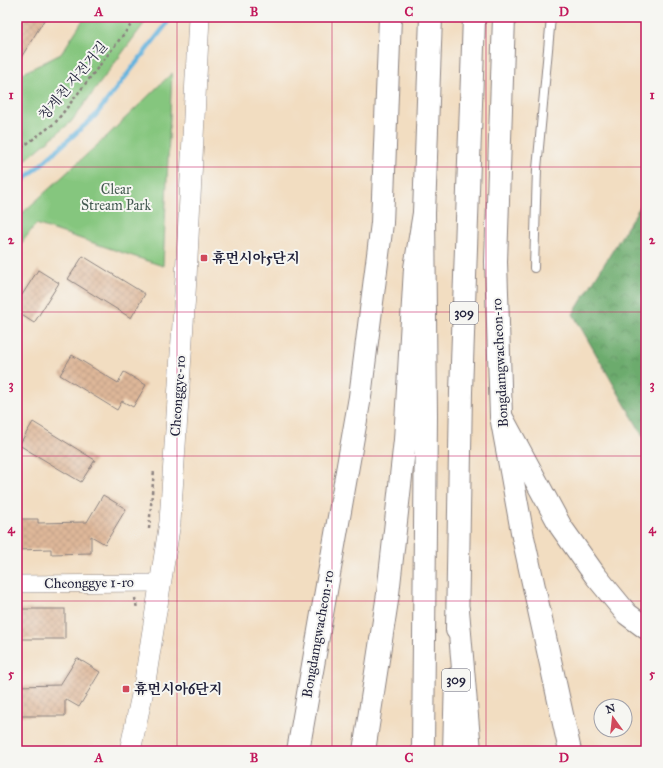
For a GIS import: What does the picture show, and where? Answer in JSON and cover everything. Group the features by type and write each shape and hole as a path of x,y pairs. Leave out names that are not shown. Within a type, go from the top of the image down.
{"highway":[{"name":"Bongdamgwacheon-ro","path":"298,751 361,390 382,223 390,17"},
{"name":"309","path":"423,751 426,424 424,213 431,17"},
{"name":"309","path":"454,751 458,610 461,392 474,17"},
{"name":"Bongdamgwacheon-ro","path":"504,17 496,262 500,416 523,537 570,751"},
{"path":"364,751 388,594 405,440 415,268 424,213"},
{"path":"500,416 561,527 595,575 627,614 646,628"},
{"path":"458,610 470,751"}],"street":[{"name":"Cheonggye-ro","path":"130,751 146,681 170,522 186,286 198,27"},
{"name":"Cheonggye 1-ro","path":"17,584 161,583"}],"lane":[{"path":"534,268 538,169 551,17"}],"path":[{"name":"청계천 자전거길","path":"17,151 54,123 137,17"},
{"path":"149,531 154,468"},
{"path":"136,583 135,602 138,614"}],"green space":[{"path":"85,17 149,17 71,122 17,167 17,76 61,54"},
{"name":"Clear Stream Park","path":"172,73 163,266 36,224 17,249 17,218 106,137"},
{"path":"646,197 646,441 573,314"}],"building":[{"path":"17,17 46,17 17,64"},
{"path":"83,256 145,294 131,318 68,279"},
{"path":"38,270 59,283 34,323 17,312 17,292 22,295"},
{"path":"72,355 118,383 124,372 146,385 133,407 122,401 117,410 60,375"},
{"path":"33,422 95,460 81,482 19,445"},
{"path":"103,495 126,509 105,544 91,536 91,553 51,554 51,549 17,550 17,519 38,519 38,523 87,522"},
{"path":"17,609 65,609 65,639 17,639"},
{"path":"77,658 100,672 79,707 65,699 65,716 17,716 17,686 60,685"}],"waterway":[{"path":"17,186 95,116 171,17"}],"place":[{"name":"휴먼시아5단지","path":"204,258"},
{"name":"휴먼시아6단지","path":"126,689"}]}
